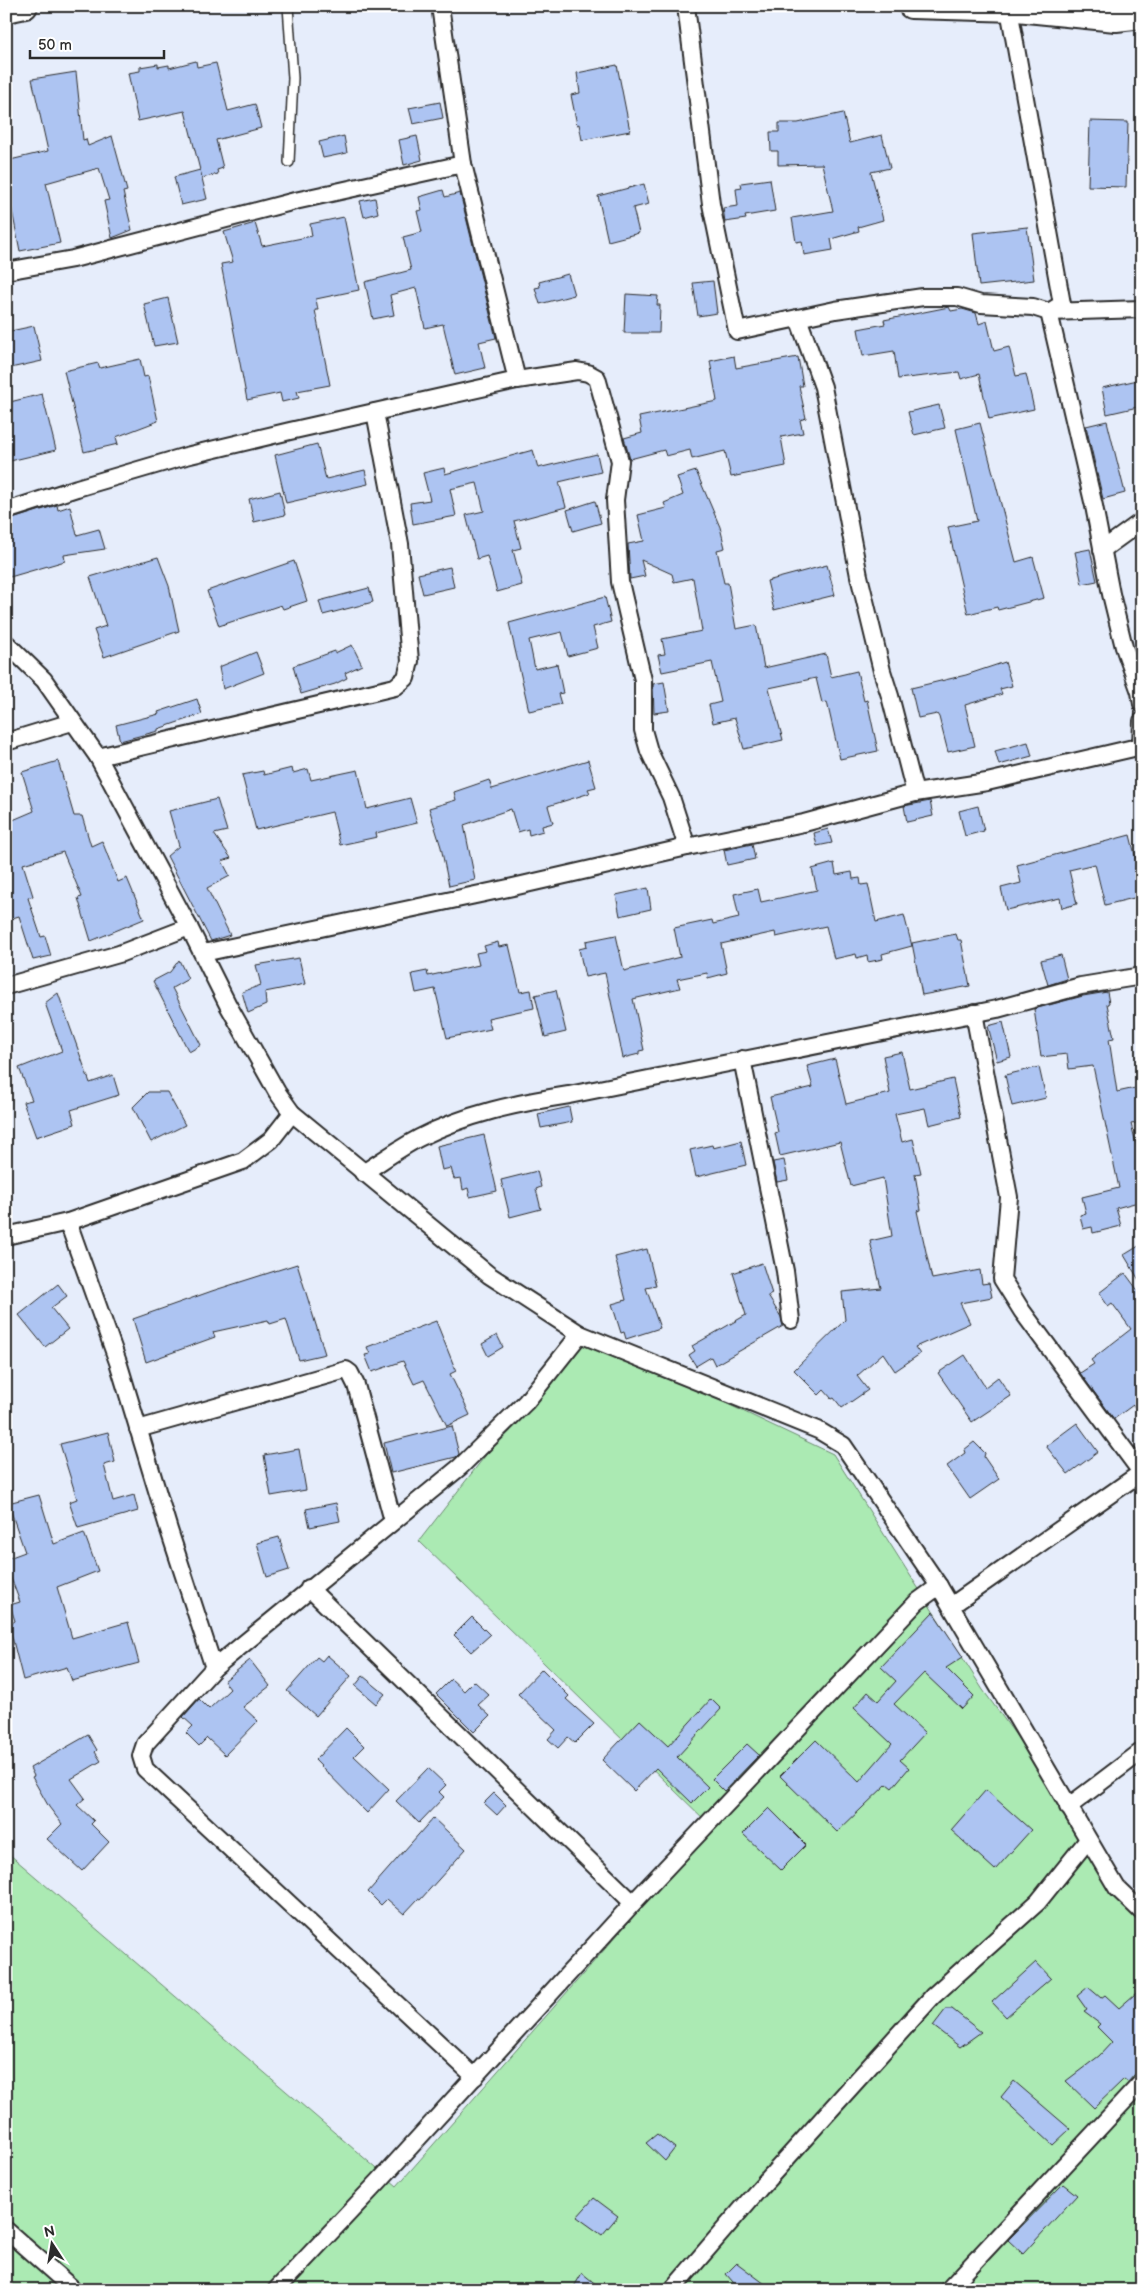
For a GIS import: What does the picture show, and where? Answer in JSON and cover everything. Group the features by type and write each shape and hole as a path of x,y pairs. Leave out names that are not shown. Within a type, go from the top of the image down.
{"main road":[{"path":"6,10 25,6"},
{"path":"911,6 1115,12 1142,16"}],"street":[{"path":"440,6 463,164 516,380"},
{"path":"686,6 711,204 737,331 835,310 923,297 957,297 981,304 1033,307 1049,312 1142,309"},
{"path":"1009,9 1062,304 1049,312"},
{"path":"6,272 73,259 295,201 463,164"},
{"path":"1049,312 1120,630 1140,692 1142,704"},
{"path":"798,318 823,387 859,576 882,672 915,793"},
{"path":"6,511 76,488 186,456 516,380 576,371 588,373 597,378 620,461 616,500 620,582 643,680 643,730 649,751 671,797 687,846"},
{"path":"98,757 395,687 406,678 410,661 400,544 374,412"},
{"path":"1102,550 1142,521"},
{"path":"6,643 44,680 98,757 203,953 233,1014 277,1092 292,1113 489,1275 580,1334 836,1439 844,1445 939,1586 1087,1841 1117,1888 1142,1912"},
{"path":"203,953 513,887 687,846 804,823 915,793 987,782 1142,746 1142,721"},
{"path":"6,742 72,722"},
{"path":"6,986 119,954 189,927"},
{"path":"364,1173 419,1138 472,1116 513,1104 569,1095 998,1009 1081,986 1142,976"},
{"path":"951,1606 1141,1472 1022,1311 1002,1279 1009,1197 974,1013"},
{"path":"742,1060 785,1271 791,1320"},
{"path":"6,1236 68,1222 243,1161 271,1140 292,1113"},
{"path":"68,1222 119,1365 214,1668"},
{"path":"475,2077 144,1769 141,1756 145,1744 214,1668 309,1588 460,1467 526,1402 580,1334"},
{"path":"138,1428 346,1370 356,1385 393,1521"},
{"path":"276,2290 475,2077 633,1903 917,1602 939,1586"},
{"path":"309,1588 633,1903"},
{"path":"1068,1807 1142,1751"},
{"path":"672,2290 759,2189 933,1996 1038,1902 1087,1841"},
{"path":"948,2290 1142,2082"},
{"path":"6,2230 74,2290"}],"lane":[{"path":"288,6 293,78 289,162"}],"green space":[{"path":"580,1334 833,1454 983,1690 1068,1807 1087,1841 1142,1923 1142,2290 6,2290 6,1860 9,1854 397,2186 712,1827 419,1541"}],"building":[{"path":"196,61 197,67 216,63 228,111 255,104 261,128 216,140 223,168 217,170 218,174 202,178 185,111 138,121 128,73 140,71 140,67 158,64 158,67 169,65 169,68"},
{"path":"617,65 630,131 582,140 571,95 580,93 577,73"},
{"path":"76,72 83,140 86,139 88,146 112,136 127,191 123,192 132,230 112,238 104,201 109,200 99,168 46,183 60,243 20,251 6,180 6,161 48,151 32,79"},
{"path":"440,102 443,118 413,124 409,108"},
{"path":"843,113 850,143 882,135 890,168 871,172 883,220 858,227 859,231 831,239 833,250 804,255 802,241 796,242 792,218 833,211 822,164 778,165 778,151 771,151 770,132 779,132 779,123 798,123"},
{"path":"1090,121 1128,122 1126,187 1088,186"},
{"path":"344,136 347,153 323,158 319,142"},
{"path":"417,136 422,160 404,165 399,140"},
{"path":"200,170 207,199 181,205 174,177"},
{"path":"770,179 775,211 745,216 746,219 725,222 723,208 738,206 736,189 742,188 741,183"},
{"path":"644,184 649,204 633,208 639,233 608,241 598,196"},
{"path":"443,190 445,197 460,193 496,338 479,342 485,368 455,375 443,324 425,328 416,288 390,295 394,315 373,319 365,282 411,270 403,237 422,232 417,211 422,210 419,197"},
{"path":"375,198 378,213 364,217 360,201"},
{"path":"344,217 359,290 316,299 318,310 315,310 330,385 297,391 299,398 282,402 280,393 247,400 221,264 233,262 224,232 255,223 262,246 312,236 310,224"},
{"path":"1027,227 1034,280 979,286 973,233"},
{"path":"568,274 574,295 540,304 535,288 540,287 539,282"},
{"path":"713,281 717,313 698,316 693,283"},
{"path":"626,294 658,296 657,305 660,305 659,333 624,333"},
{"path":"168,298 178,342 154,346 144,304"},
{"path":"949,307 951,311 962,309 976,313 979,324 987,321 994,351 1009,347 1016,376 1026,374 1034,409 989,419 979,374 961,379 959,372 898,379 894,351 863,356 858,329 885,324 884,320"},
{"path":"34,326 42,361 6,369 6,332"},
{"path":"734,356 736,368 798,357 803,386 799,386 806,418 800,420 803,433 781,437 786,466 731,477 725,451 692,459 690,450 666,456 664,450 630,459 624,438 642,433 639,417 717,401 710,361"},
{"path":"140,359 144,377 148,376 158,421 116,437 118,444 84,452 64,371 98,363 100,368"},
{"path":"1142,379 1142,406 1107,414 1102,388"},
{"path":"42,394 56,450 6,462 6,403"},
{"path":"939,405 945,428 914,435 908,412"},
{"path":"1107,421 1125,493 1103,499 1086,426"},
{"path":"980,423 1016,562 1033,557 1044,598 998,610 997,607 968,614 948,527 977,521 956,429"},
{"path":"317,444 326,479 365,470 368,484 286,503 275,455"},
{"path":"533,450 538,468 597,454 601,472 559,482 566,507 514,521 521,548 513,550 522,585 497,592 487,556 477,559 466,515 484,511 477,483 450,489 456,516 413,524 410,503 430,500 423,473 444,468 445,474"},
{"path":"696,471 720,527 725,548 717,550 724,583 728,583 736,629 756,625 764,668 826,654 831,677 857,671 864,701 867,700 878,751 840,759 827,702 822,703 816,678 769,688 783,740 744,749 735,718 713,723 709,705 721,702 712,662 662,672 658,655 665,654 662,639 702,631 693,578 674,582 672,574 641,560 645,576 630,579 628,544 644,541 638,515 666,508 664,503 683,495 677,477"},
{"path":"280,491 285,515 254,522 249,499"},
{"path":"595,501 601,523 573,531 567,510"},
{"path":"57,505 58,510 70,506 77,535 99,529 105,549 64,555 65,561 10,577 6,564 6,521"},
{"path":"1090,549 1097,581 1082,584 1075,552"},
{"path":"158,557 169,586 179,631 104,657 94,630 106,626 90,577"},
{"path":"294,561 307,601 283,609 281,605 219,626 207,591"},
{"path":"827,565 835,595 774,610 767,581"},
{"path":"450,567 454,587 423,594 418,574"},
{"path":"369,588 373,602 323,615 319,601"},
{"path":"605,597 611,622 593,627 598,648 568,656 562,632 529,640 535,669 557,664 563,693 558,694 561,704 529,711 509,623"},
{"path":"352,645 362,665 345,673 347,678 335,684 301,694 293,666 335,651 335,653"},
{"path":"256,652 264,673 223,689 219,667"},
{"path":"1005,662 1012,686 1000,689 1002,694 965,705 975,746 948,752 939,717 937,714 918,718 911,688 966,675"},
{"path":"664,682 669,711 654,713 653,684"},
{"path":"197,699 202,714 158,729 158,731 120,741 116,725 159,714 158,712"},
{"path":"1028,742 1032,756 999,765 995,751"},
{"path":"588,760 596,787 588,789 590,793 548,806 553,823 542,826 543,831 529,835 528,829 518,832 511,809 464,825 475,880 449,886 441,847 429,808 456,800 454,792 489,780 492,789"},
{"path":"58,761 74,816 82,816 91,846 102,841 118,882 127,878 144,919 91,941 78,898 82,897 63,852 23,864 33,896 28,898 41,937 45,936 51,956 33,960 19,916 6,920 6,823 34,811 22,772"},
{"path":"292,768 293,773 308,769 311,780 358,770 367,809 410,798 417,823 376,833 377,837 340,845 332,812 256,830 242,775 263,771 264,775"},
{"path":"217,799 227,831 214,834 231,858 222,861 230,876 207,888 230,935 211,941 167,856 179,846 169,811"},
{"path":"930,801 933,816 907,822 904,806"},
{"path":"978,806 984,831 965,836 959,811"},
{"path":"828,829 832,843 817,846 814,833"},
{"path":"1130,835 1136,859 1142,859 1142,896 1105,905 1095,864 1069,870 1077,904 1062,908 1060,898 1006,910 1001,888 1021,883 1017,865"},
{"path":"752,844 755,859 727,865 724,850"},
{"path":"834,863 836,875 852,872 853,879 860,878 861,885 868,884 876,922 904,915 912,946 882,954 883,959 868,962 867,955 857,958 856,954 834,959 826,926 776,937 775,932 721,944 727,973 708,978 707,973 677,979 680,988 633,999 644,1050 639,1051 639,1054 623,1058 605,973 585,977 579,949 587,947 586,941 616,935 624,971 680,957 674,928 712,920 713,924 739,918 734,894 758,889 761,902 817,890 812,869"},
{"path":"648,888 651,909 620,916 616,895"},
{"path":"956,934 958,940 961,940 970,986 922,995 912,943"},
{"path":"498,942 499,947 509,945 520,992 531,990 534,1008 488,1018 491,1029 447,1038 435,989 416,993 412,974 427,971 428,976 479,965 476,953 486,951 484,946"},
{"path":"1061,955 1067,979 1048,985 1041,960"},
{"path":"299,958 305,984 265,992 266,1005 248,1013 242,992 261,985 256,965"},
{"path":"179,960 188,979 172,988 201,1045 189,1052 153,981 170,972"},
{"path":"556,990 566,1032 545,1037 535,995"},
{"path":"1107,992 1109,1003 1107,1004 1114,1038 1109,1039 1117,1092 1140,1087 1142,1095 1142,1122 1131,1124 1142,1166 1142,1201 1116,1208 1121,1226 1093,1233 1092,1227 1083,1229 1080,1215 1086,1213 1082,1197 1119,1188 1093,1066 1069,1069 1067,1054 1041,1057 1034,1009 1083,996"},
{"path":"58,993 90,1083 113,1075 119,1095 71,1110 75,1124 36,1137 23,1102 32,1100 19,1068 62,1051 45,1003"},
{"path":"1003,1022 1011,1057 997,1061 988,1026"},
{"path":"902,1052 910,1089 953,1079 961,1117 929,1125 925,1108 895,1114 902,1142 913,1139 921,1173 915,1174 921,1210 917,1211 932,1279 980,1270 982,1284 989,1283 992,1297 960,1303 970,1323 915,1347 920,1354 895,1371 883,1353 857,1376 868,1390 842,1408 824,1390 819,1395 794,1370 845,1320 842,1292 881,1288 870,1241 892,1236 883,1178 851,1186 840,1142 780,1156 775,1133 778,1132 770,1097 813,1087 807,1066 835,1059 846,1104 890,1093 883,1056"},
{"path":"1039,1067 1046,1098 1012,1106 1005,1075"},
{"path":"148,1092 167,1092 185,1125 151,1142 133,1107"},
{"path":"569,1107 572,1122 541,1128 538,1114"},
{"path":"484,1135 497,1191 470,1197 468,1188 463,1190 461,1178 454,1179 451,1168 442,1170 437,1146"},
{"path":"741,1141 746,1165 696,1177 690,1150 712,1145 713,1148"},
{"path":"784,1160 788,1180 777,1182 773,1162"},
{"path":"537,1171 541,1187 536,1189 541,1209 510,1217 501,1180"},
{"path":"1142,1244 1142,1285 1124,1255"},
{"path":"647,1249 656,1286 646,1288 660,1328 626,1339 624,1332 621,1333 612,1304 626,1300 615,1257"},
{"path":"762,1263 772,1294 768,1296 781,1317 783,1326 715,1365 711,1357 696,1366 689,1355 695,1351 692,1346 746,1315 733,1273"},
{"path":"297,1264 325,1354 299,1360 286,1319 270,1324 268,1320 213,1332 215,1337 146,1362 133,1319"},
{"path":"1125,1273 1142,1296 1142,1417 1133,1405 1114,1419 1080,1373 1094,1364 1091,1360 1131,1329 1112,1303 1108,1306 1099,1293"},
{"path":"58,1284 67,1296 51,1308 68,1329 45,1347 19,1315"},
{"path":"436,1321 456,1371 450,1374 470,1415 447,1426 424,1380 414,1384 403,1361 372,1372 365,1355 370,1354 367,1347"},
{"path":"497,1335 503,1347 488,1356 482,1344"},
{"path":"965,1355 985,1387 998,1377 1011,1396 972,1422 938,1373"},
{"path":"1077,1423 1098,1452 1068,1474 1046,1446"},
{"path":"452,1426 459,1454 456,1457 391,1473 384,1443"},
{"path":"108,1432 115,1462 104,1465 113,1501 134,1495 138,1511 78,1528 69,1502 77,1499 60,1444"},
{"path":"974,1442 985,1453 984,1457 999,1479 970,1499 947,1466 965,1453 964,1450"},
{"path":"299,1449 306,1490 271,1496 264,1455"},
{"path":"39,1495 54,1544 84,1533 98,1571 57,1587 72,1638 128,1622 139,1663 72,1681 67,1667 23,1680 9,1625 15,1621 10,1605 20,1602 6,1565 6,1559 25,1552 8,1503"},
{"path":"336,1503 340,1521 310,1527 306,1509"},
{"path":"279,1537 289,1570 267,1577 257,1543"},
{"path":"933,1612 963,1657 946,1668 974,1696 962,1709 924,1673 894,1704 925,1733 900,1760 909,1768 892,1788 887,1784 837,1832 780,1776 816,1740 859,1782 892,1744 854,1708 868,1692 878,1701 896,1681 881,1667"},
{"path":"472,1617 490,1635 471,1652 454,1635"},
{"path":"327,1655 351,1676 316,1716 287,1691 317,1657 322,1661"},
{"path":"250,1660 270,1686 243,1707 258,1721 225,1755 207,1738 199,1746 186,1733 193,1726 183,1717 199,1699 209,1709 230,1689 224,1681"},
{"path":"542,1669 569,1696 566,1699 594,1724 575,1743 568,1737 558,1748 548,1739 556,1730 518,1694"},
{"path":"363,1676 385,1694 376,1704 355,1686"},
{"path":"451,1679 464,1691 474,1681 489,1695 478,1705 490,1716 474,1732 436,1694"},
{"path":"711,1699 721,1709 677,1757 708,1787 692,1803 656,1768 634,1791 602,1760 640,1720 668,1746"},
{"path":"346,1728 364,1746 354,1756 389,1789 367,1813 315,1760"},
{"path":"88,1735 101,1761 71,1779 85,1798 77,1805 94,1821 91,1824 109,1842 82,1871 47,1839 62,1824 49,1807 32,1777 34,1776 30,1768"},
{"path":"747,1744 759,1755 724,1791 712,1779"},
{"path":"428,1768 446,1785 439,1792 444,1797 419,1823 396,1801"},
{"path":"986,1790 1031,1830 995,1870 951,1830"},
{"path":"494,1793 506,1805 497,1815 484,1803"},
{"path":"769,1808 806,1845 781,1870 743,1834"},
{"path":"433,1818 466,1849 420,1900 418,1899 404,1914 387,1899 381,1905 368,1892"},
{"path":"1036,1962 1051,1978 1006,2017 992,2002"},
{"path":"1088,1987 1101,1998 1105,1995 1119,2008 1142,1988 1142,2066 1128,2082 1124,2079 1094,2108 1066,2081 1099,2056 1112,2042 1097,2027 1100,2024 1084,2012 1087,2010 1077,1996"},
{"path":"946,2009 952,2009 981,2032 960,2047 933,2026"},
{"path":"1014,2081 1070,2129 1053,2145 1001,2097"},
{"path":"657,2134 675,2148 665,2161 646,2143"},
{"path":"1063,2184 1077,2195 1023,2254 1008,2240"},
{"path":"594,2198 618,2216 602,2235 577,2217"},
{"path":"737,2263 773,2290 740,2290 726,2274"},
{"path":"582,2273 603,2290 572,2290"}]}
